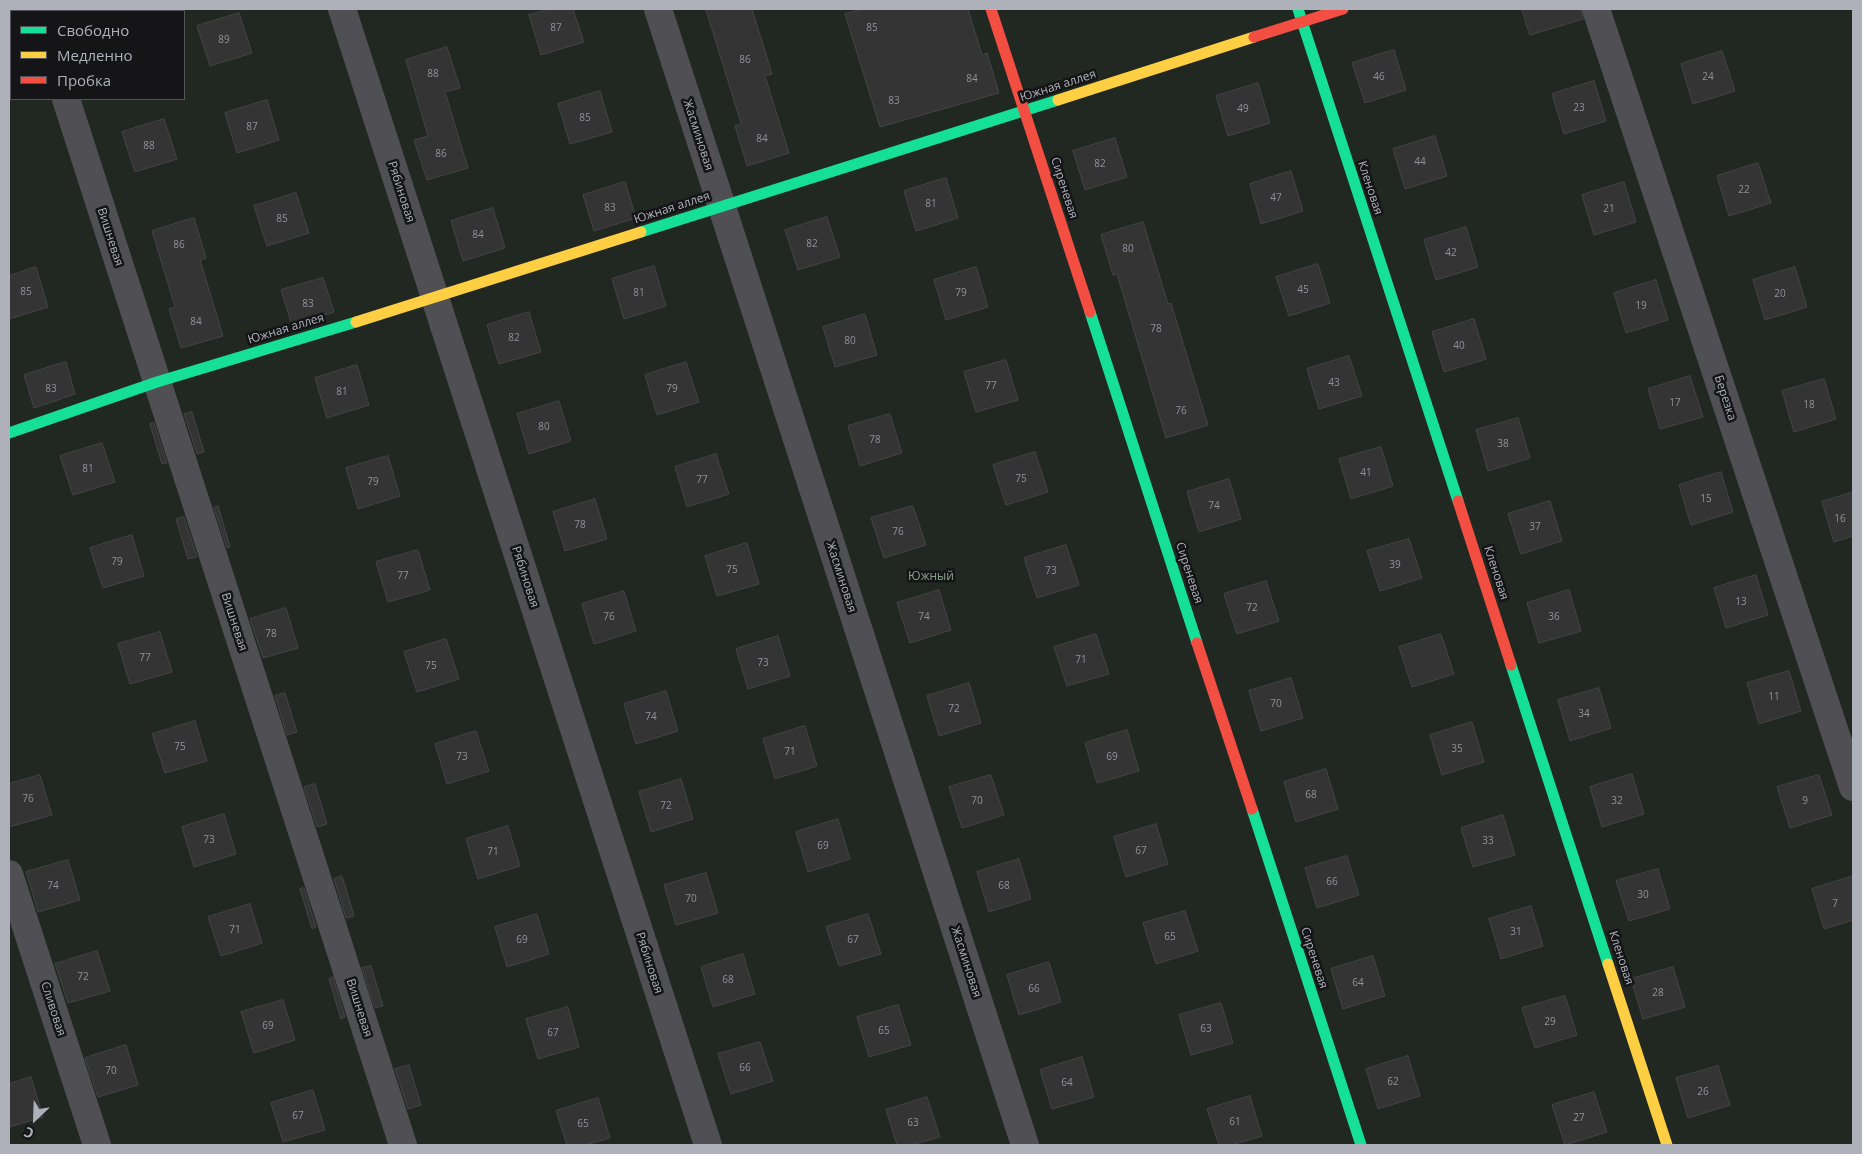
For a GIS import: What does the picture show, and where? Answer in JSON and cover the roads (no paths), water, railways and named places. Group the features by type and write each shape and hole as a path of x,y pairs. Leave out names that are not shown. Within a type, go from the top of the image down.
{"street":[{"name":"Рябиновая","path":"342,9 708,1145"},
{"name":"Жасминовая","path":"658,9 1025,1145"},
{"name":"Сиреневая","path":"991,9 1361,1145"},
{"name":"Кленовая","path":"1298,9 1667,1145"},
{"name":"Южная аллея","path":"9,433 157,382 435,298 1343,9"},
{"name":"Березка","path":"1596,9 1853,787"},
{"name":"Вишневая","path":"66,100 403,1145"},
{"name":"Сливовая","path":"9,874 97,1145"}],"park label":[{"name":"Южный","path":"931,577"}]}
